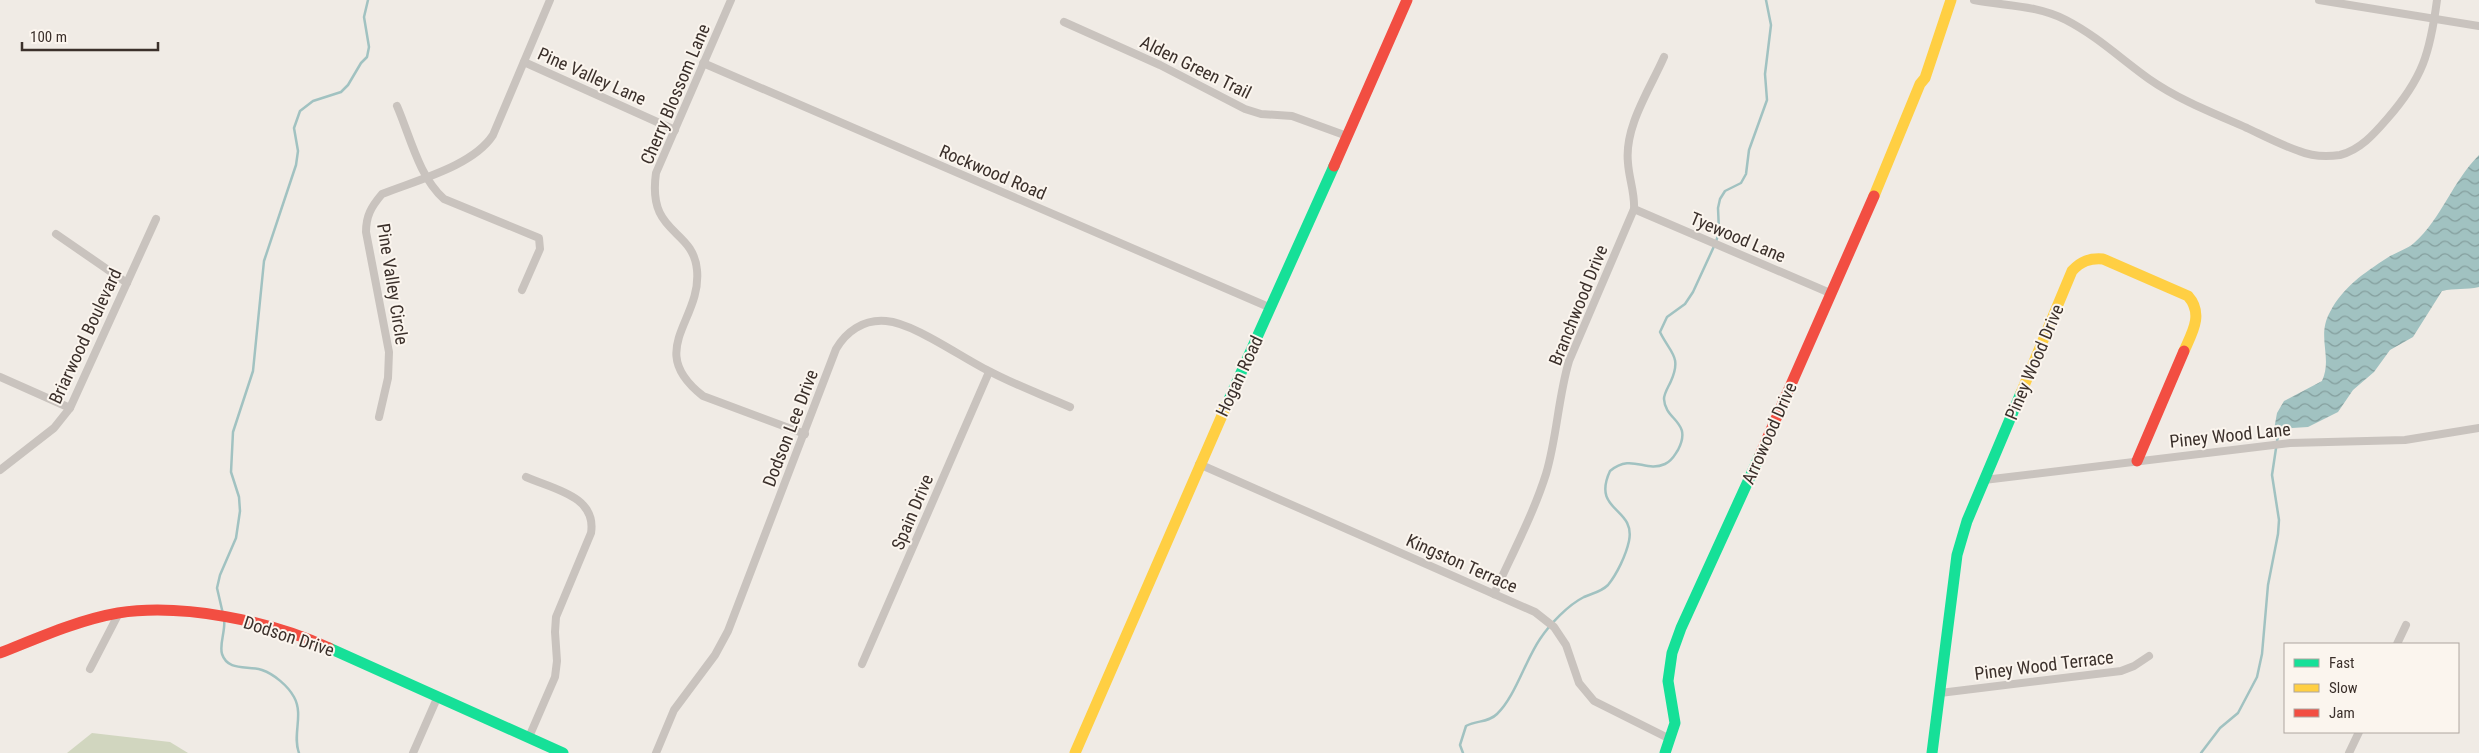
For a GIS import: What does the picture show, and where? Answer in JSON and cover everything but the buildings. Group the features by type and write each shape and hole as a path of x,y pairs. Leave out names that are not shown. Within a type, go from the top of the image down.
{"street":[{"name":"Pine Valley Circle","path":"380,417 388,378 389,352 366,232 366,219 372,205 382,194 470,159 485,147 493,135 550,0"},
{"name":"Cherry Blossom Lane","path":"731,0 656,173 654,192 660,216 688,246 697,269 695,290 677,343 676,357 680,371 689,385 703,396 805,434"},
{"name":"Hogan Road","path":"1075,753 1199,464 1271,308 1407,0"},
{"name":"Arrowood Drive","path":"1664,753 1675,723 1668,680 1672,653 1681,628 1753,472 1907,119 1920,84 1925,78 1952,0"},
{"path":"1974,0 2028,7 2064,19 2094,36 2149,79 2180,99 2298,151 2320,156 2340,154 2360,146 2372,136 2402,102 2424,65 2437,0"},
{"path":"2319,0 2479,26"},
{"name":"Alden Green Trail","path":"1064,22 1160,65 1245,110 1261,114 1292,116 1347,136"},
{"name":"Branchwood Drive","path":"1494,594 1546,473 1553,445 1562,386 1569,361 1634,209 1634,194 1628,163 1629,141 1664,57"},
{"name":"Pine Valley Lane","path":"524,62 675,130"},
{"name":"Rockwood Road","path":"703,63 1271,308"},
{"path":"397,106 426,176 436,192 444,199 539,238 540,249 522,290"},
{"name":"Tyewood Lane","path":"1634,209 1830,293"},
{"name":"Briarwood Boulevard","path":"0,470 54,428 70,408 156,219"},
{"path":"56,234 127,284"},
{"name":"Piney Wood Drive","path":"1932,753 1957,555 1967,521 2072,272 2080,262 2092,257 2103,259 2184,293 2192,300 2197,310 2196,323 2136,461"},
{"name":"Dodson Lee Drive","path":"656,753 674,710 715,655 728,631 836,350 851,330 868,322 886,321 898,324 934,340 989,372 1070,407"},
{"name":"Spain Drive","path":"862,664 989,372"},
{"path":"0,377 70,408"},
{"name":"Piney Wood Lane","path":"1984,480 2290,443 2405,440 2479,428"},
{"name":"Kingston Terrace","path":"1199,464 1535,612 1552,625 1566,645 1579,683 1594,701 1670,739"},
{"path":"526,477 579,500 591,513 593,522 591,532 556,617 557,661 555,677 529,738"},
{"name":"Dodson Drive","path":"0,653 73,625 119,613 175,612 232,618 269,626 318,643 563,753"},
{"path":"90,669 119,613"},
{"path":"2397,643 2406,625"},
{"name":"Piney Wood Terrace","path":"1940,693 2120,671 2134,666 2149,656"},
{"path":"413,753 438,696"},
{"path":"2350,753 2359,733"}],"green space":[{"path":"92,733 170,742 188,753 67,753"}],"water":[{"path":"2479,155 2479,287 2442,291 2413,337 2390,350 2374,372 2353,390 2338,412 2308,427 2292,428 2284,433 2273,435 2277,413 2284,401 2322,381 2326,364 2324,330 2326,321 2335,303 2362,275 2414,243 2424,233 2461,177"}],"waterway":[{"path":"223,614 217,588 220,575 236,538 240,511 239,497 231,472 233,432 253,371 264,261 296,165 298,151 294,128 300,111 313,101 341,92 367,57 369,47 364,17 368,0"},
{"path":"1463,753 1460,745 1466,726 1494,717 1503,707 1515,689 1540,639 1549,627 1578,600 1600,591 1608,585 1618,570 1628,546 1629,530 1626,521 1610,502 1606,494 1606,484 1610,471 1618,466 1632,463 1651,466 1665,464 1671,460 1678,450 1682,440 1682,433 1677,422 1669,412 1664,399 1674,373 1675,360 1660,332 1667,317 1685,304 1693,292 1716,242 1719,231 1718,208 1720,199 1725,191 1741,183 1746,174 1749,150 1767,100 1765,74 1771,25 1766,0"},
{"path":"2201,753 2220,728 2238,713 2257,677 2262,654 2268,585 2278,534 2279,520 2272,475 2278,435"},
{"path":"224,619 221,650 225,660 234,666 262,670 271,674 294,697 298,711 297,746 299,753"}],"traffic: fast":[{"path":"1227,404 1334,166"},
{"path":"1932,753 1957,555 1967,521 2021,393"},
{"path":"1665,753 1675,723 1668,681 1672,653 1681,628 1760,455"},
{"path":"329,648 563,753"}],"traffic: slow":[{"path":"1874,196 1920,84 1925,78 1951,0"},
{"path":"2021,393 2072,271 2082,263 2090,260 2103,259 2188,296 2193,303 2196,317 2184,351"},
{"path":"1075,753 1227,404"}],"traffic: jam":[{"path":"1334,166 1407,0"},
{"path":"1760,455 1874,196"},
{"path":"2137,461 2184,351"},
{"path":"0,653 58,630 103,616 118,613 170,610 254,622 306,638 329,648"}]}
